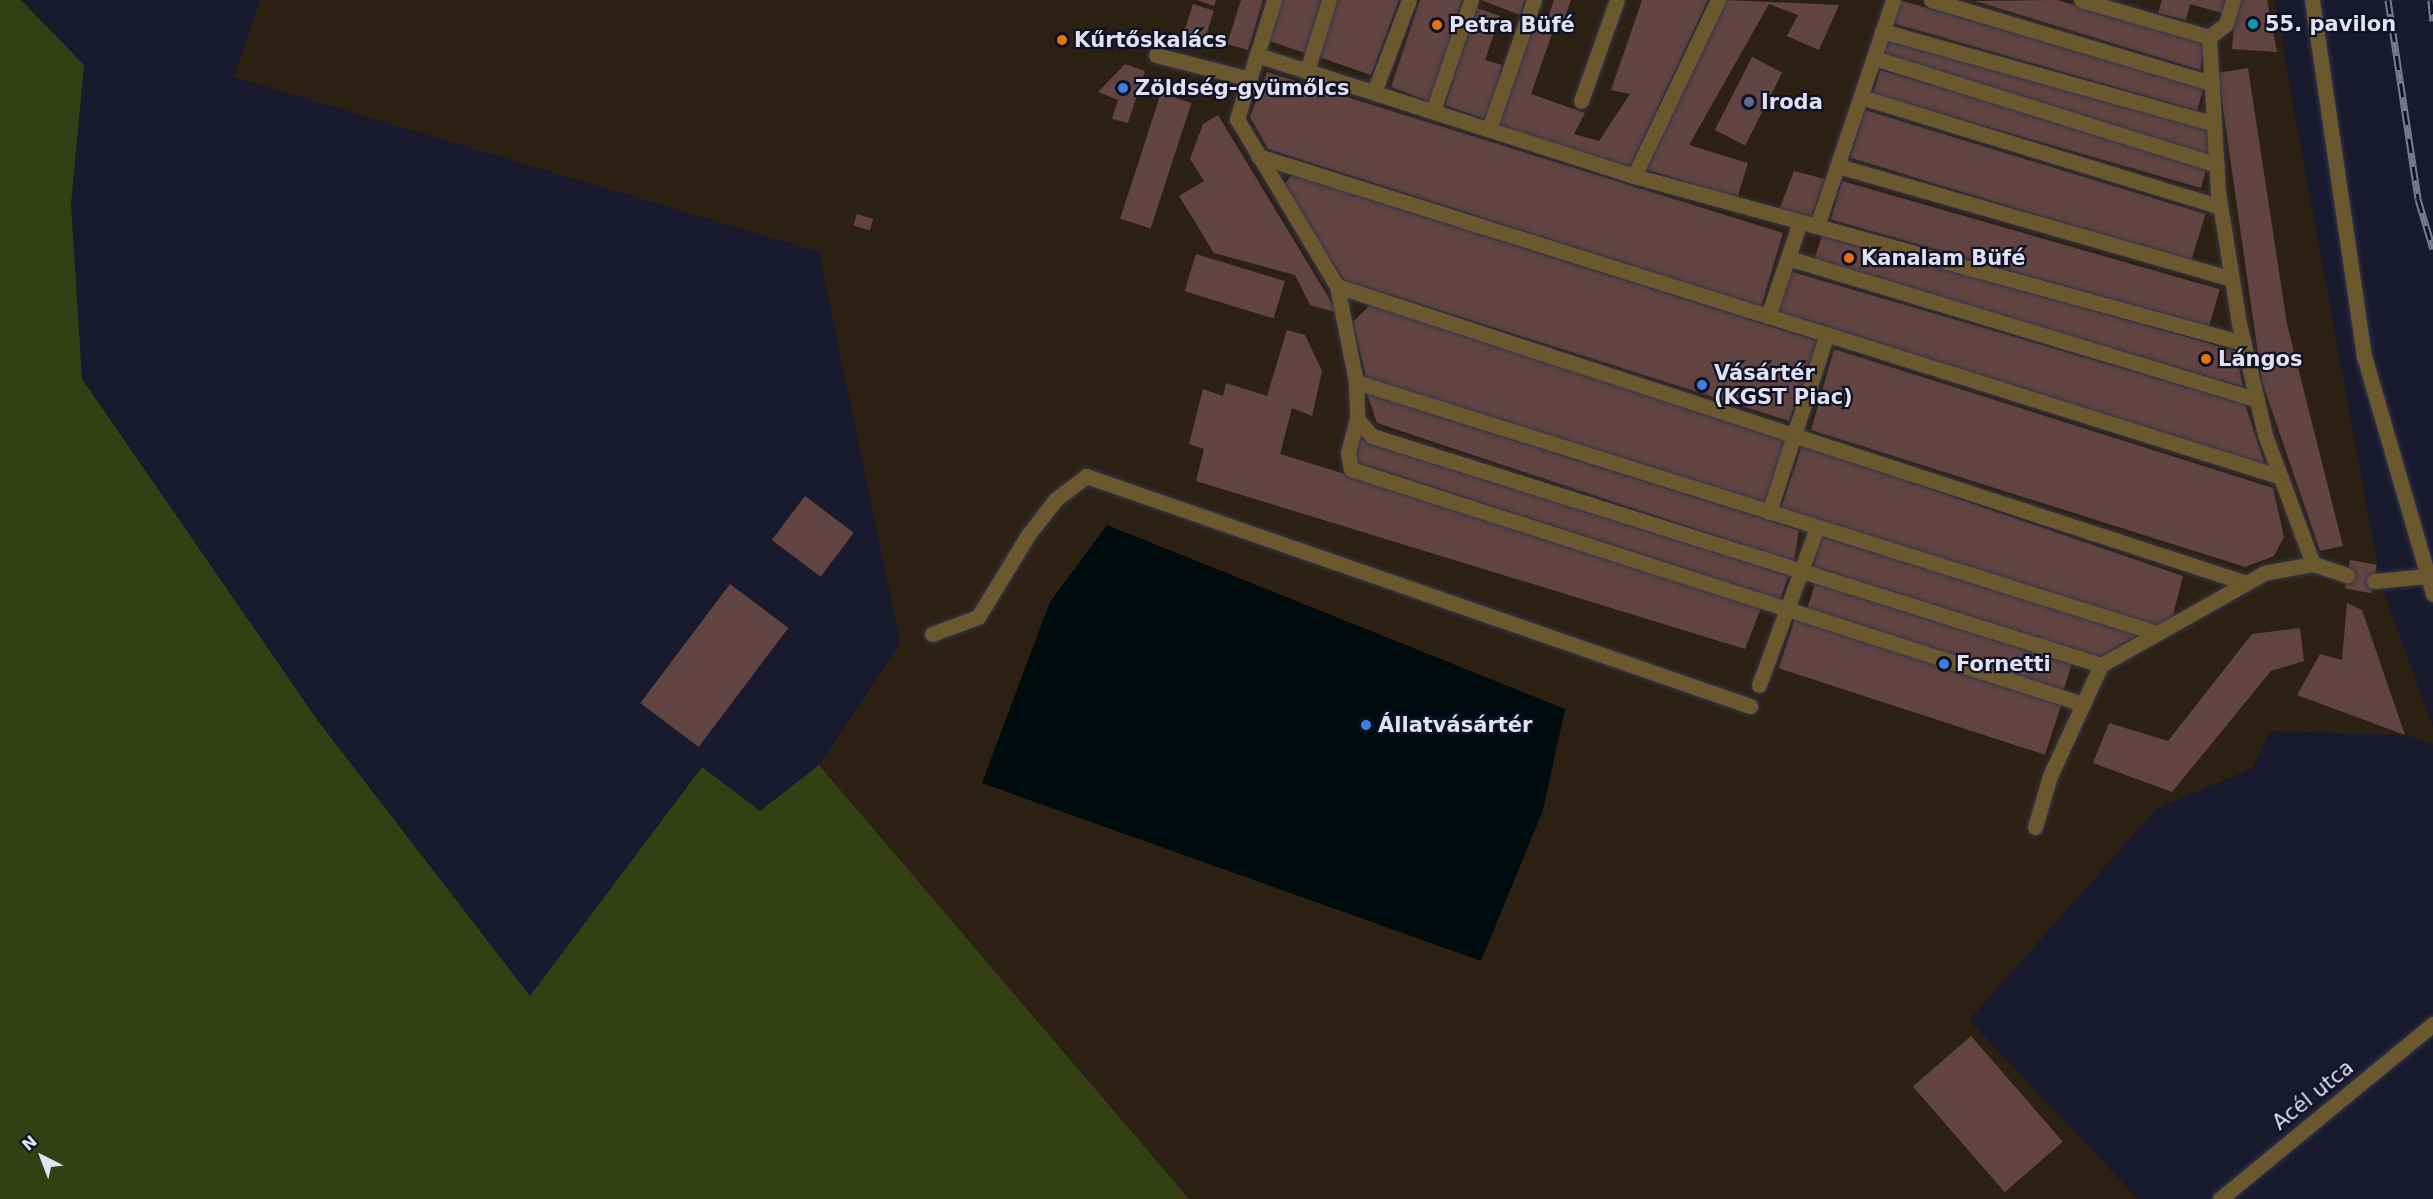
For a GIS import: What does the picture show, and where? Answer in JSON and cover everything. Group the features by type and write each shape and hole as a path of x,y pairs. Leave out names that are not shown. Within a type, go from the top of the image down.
{"street":[{"path":"1274,0 1237,119 1337,286 1356,382 1357,419 1348,453 1351,469 2084,704"},
{"path":"1307,71 1329,0"},
{"path":"1374,92 1409,0"},
{"path":"1433,111 1471,0"},
{"path":"1489,129 1534,0"},
{"path":"1581,101 1617,0"},
{"path":"1634,176 1718,0"},
{"path":"1817,226 1893,0"},
{"path":"1931,0 2212,83"},
{"path":"2081,0 2209,37"},
{"path":"2209,37 2226,24 2233,0"},
{"path":"2312,0 2364,356 2433,594"},
{"path":"1882,31 2214,124"},
{"path":"2209,37 2220,207 2243,343 2257,400 2281,477 2313,564"},
{"path":"1156,55 1250,79"},
{"path":"1257,55 1634,176 2243,343"},
{"path":"1874,58 2217,165"},
{"path":"1861,97 2220,207"},
{"path":"1258,156 2281,477"},
{"path":"1838,166 2232,279"},
{"path":"1768,316 1800,222"},
{"path":"1788,258 2257,400"},
{"path":"1337,286 2243,582"},
{"path":"1769,512 1827,334"},
{"path":"1356,382 2157,633"},
{"path":"1357,419 1372,436 1802,573 2101,665"},
{"path":"932,634 978,618 1028,534 1056,499 1086,476 1750,706"},
{"path":"1759,685 1817,527"},
{"path":"2035,827 2050,776 2101,665 2243,582 2313,564 2347,575"},
{"path":"2374,581 2428,576"},
{"name":"Acél utca","path":"2220,1199 2433,1024"}],"shaded area":[{"path":"260,0 2274,0 2381,584 2433,727 2433,744 2405,735 2270,731 2253,768 2156,809 1969,1020 2138,1199 1189,1199 819,765 900,643 819,252 234,77"},
{"path":"1107,525 1565,709 1543,810 1481,961 982,783 1050,602"}],"green space":[{"path":"0,0 21,0 84,65 71,204 82,379 318,721 530,996 702,767 760,811 819,765 1189,1199 0,1199"}],"building":[{"path":"1197,0 1216,0 1214,6"},
{"path":"1241,0 1263,0 1248,50 1227,44"},
{"path":"1281,0 1321,0 1305,53 1269,41"},
{"path":"1337,0 1399,0 1371,75 1319,57"},
{"path":"1420,0 1462,0 1431,102 1391,87"},
{"path":"1481,0 1525,0 1520,15"},
{"path":"1554,0 1571,0 1562,25 1547,20"},
{"path":"1642,0 1708,0 1629,169 1496,124 1533,21 1554,28 1531,94 1585,113 1574,134 1599,141 1630,94 1611,90"},
{"path":"1726,0 1839,5 1819,50 1787,36 1798,15 1769,4 1689,145 1748,163 1737,199 1646,169"},
{"path":"1899,0 2204,87 2197,110 1892,23"},
{"path":"2057,0 2205,43 2200,70 1975,1"},
{"path":"2162,0 2225,0 2222,13 2190,4 2186,20 2158,13"},
{"name":"55. pavilon","path":"2236,0 2267,0 2277,52 2232,49"},
{"path":"1193,4 1214,11 1203,43 1182,36"},
{"path":"1477,8 1500,16 1485,60 1502,65 1487,120 1445,105"},
{"path":"1884,34 2212,129 2211,158 1877,57"},
{"name":"Iroda","path":"1752,57 1782,72 1745,145 1715,130"},
{"path":"1125,64 1145,71 1128,123 1112,119 1118,100 1098,92"},
{"path":"2248,68 2287,324 2343,546 2320,551 2262,382 2218,73"},
{"path":"1880,70 2208,164 2201,188 1873,94"},
{"path":"1267,72 1783,233 1761,307 1268,149 1250,117"},
{"path":"1161,93 1191,103 1151,228 1120,219"},
{"path":"1865,110 2205,214 2191,262 1850,158"},
{"path":"1218,115 1338,313 1310,305 1295,275 1214,253 1179,196 1204,181 1190,159 1203,124"},
{"path":"1794,171 1825,179 1811,218 1779,210"},
{"path":"1292,175 1817,341 1789,421 1344,280 1283,186"},
{"path":"1842,181 2220,289 2209,328 1831,219"},
{"path":"857,214 873,219 870,230 853,225"},
{"path":"1823,233 2236,351 2243,387 1814,260"},
{"path":"1196,254 1285,281 1274,318 1185,291"},
{"path":"1789,271 2245,404 2265,465 1775,310"},
{"path":"1370,305 1786,439 1764,503 1366,378 1353,322"},
{"path":"1287,330 1305,335 1322,371 1312,416 1292,408 1280,454 1763,603 1745,649 1196,481 1204,449 1189,444 1203,389 1223,396 1226,383 1267,396"},
{"path":"1834,349 2273,488 2284,537 2274,556 2245,567 1811,430"},
{"path":"1367,394 1799,530 1794,562 1377,423"},
{"path":"1361,439 1790,572 1780,599 1353,461"},
{"path":"1802,445 2183,576 2172,619 2157,627 1781,508"},
{"path":"805,496 854,533 821,577 772,540"},
{"path":"1822,537 2139,634 2095,660 1812,569"},
{"path":"2350,560 2377,565 2372,593 2345,589"},
{"path":"1817,578 2073,661 2062,694 1806,611"},
{"path":"730,584 788,628 699,747 640,703"},
{"path":"2347,603 2362,610 2405,735 2297,695 2320,654 2342,660"},
{"path":"1796,615 2062,702 2045,755 1779,668"},
{"path":"2300,628 2304,661 2271,671 2172,792 2093,763 2109,723 2168,741 2252,634"},
{"path":"1971,1036 2063,1142 2005,1192 1913,1087"}],"railway":[{"path":"2388,0 2418,199 2433,249"},
{"path":"2431,0 2433,21"}],"place":[{"name":"55. pavilon","path":"2253,24"},
{"name":"Petra Büfé","path":"1437,25"},
{"name":"Kűrtőskalács","path":"1062,40"},
{"name":"Zöldség-gyümőlcs","path":"1123,88"},
{"name":"Iroda","path":"1749,102"},
{"name":"Kanalam Büfé","path":"1849,258"},
{"name":"Lángos","path":"2206,359"},
{"name":"Vásártér (KGST Piac)","path":"1702,385"},
{"name":"Fornetti","path":"1944,664"},
{"name":"Állatvásártér","path":"1366,725"}]}
